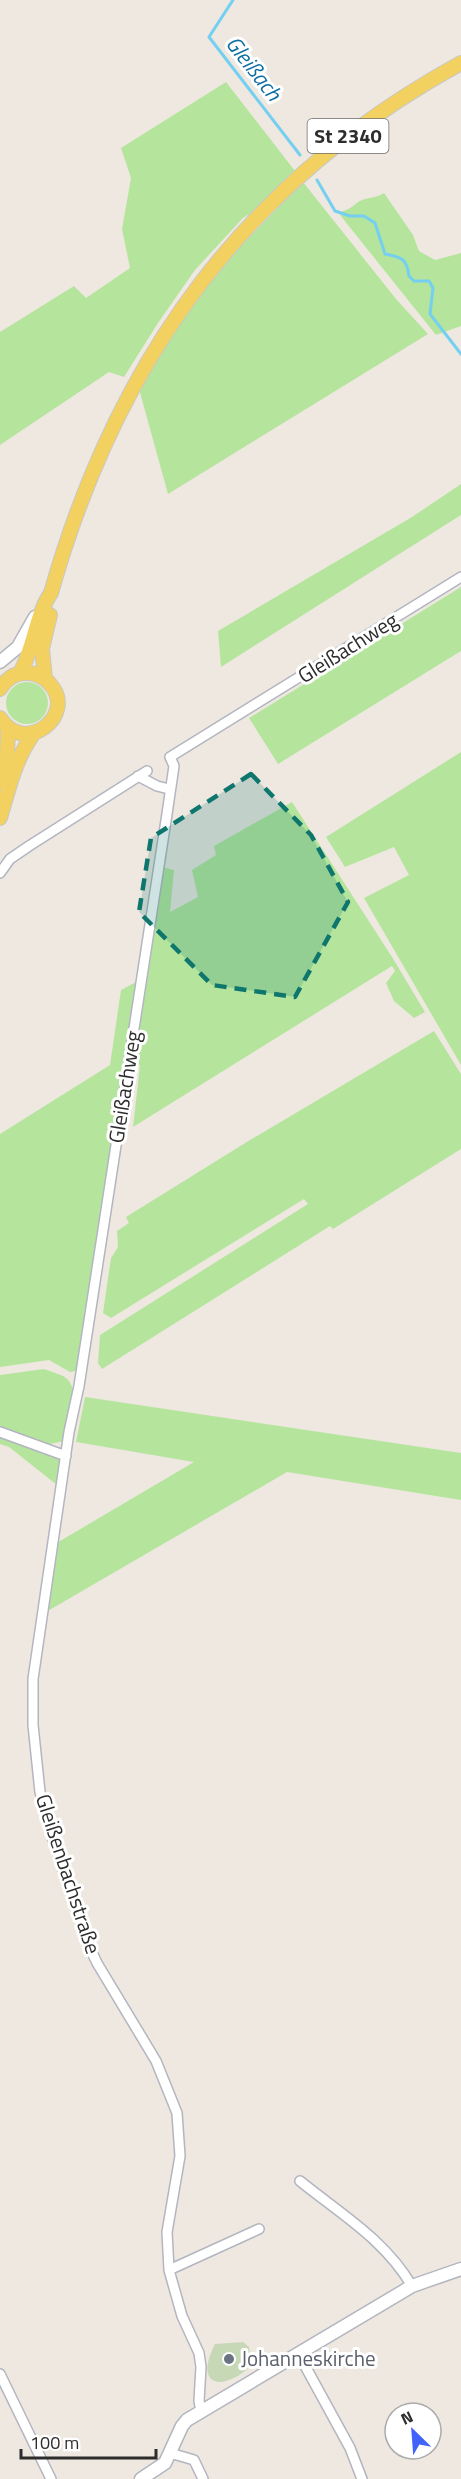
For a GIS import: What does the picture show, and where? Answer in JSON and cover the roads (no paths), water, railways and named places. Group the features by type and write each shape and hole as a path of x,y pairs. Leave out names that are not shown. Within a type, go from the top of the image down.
{"main road":[{"name":"St 2340","path":"20,673 32,648 82,496 122,406 152,354 200,283 269,205 333,147 416,89 461,63"},
{"name":"St 2340","path":"0,818 18,759 34,733 53,720 57,709 57,698 53,687 45,678 42,649 52,603 48,597"},
{"path":"1,686 10,677 20,673 33,673 45,678"},
{"path":"4,723 25,734 34,733"},
{"path":"0,789 7,759 4,723"}],"street":[{"name":"Gleißachweg","path":"79,1386 174,766 170,758 461,578"},
{"path":"0,662 18,647 48,597"},
{"path":"0,873 10,859 142,774 157,786 169,789"},
{"name":"Gleißenbachstraße","path":"79,1386 66,1456 33,1680 33,1725 40,1792 53,1839 89,1946 156,2061 177,2113 180,2156 168,2232 170,2270 182,2316 199,2353 201,2411"},
{"path":"0,1432 66,1456"},
{"path":"300,2181 383,2246 400,2265 412,2286"},
{"path":"170,2270 258,2229"},
{"path":"141,2479 165,2463 182,2426 201,2411 412,2286 429,2278 461,2269"},
{"path":"298,2353 350,2448 362,2479"},
{"path":"0,2374 51,2479"},
{"path":"170,2453 194,2460 203,2479"}],"waterway":[{"name":"Gleißach","path":"233,0 209,37 300,155"},
{"name":"Gleißach","path":"317,180 335,211 350,216 364,216 375,223 385,254 403,260 409,276 414,281 429,281 433,288 430,314 461,354"}],"place":[{"name":"Johanneskirche","path":"229,2359"}]}
